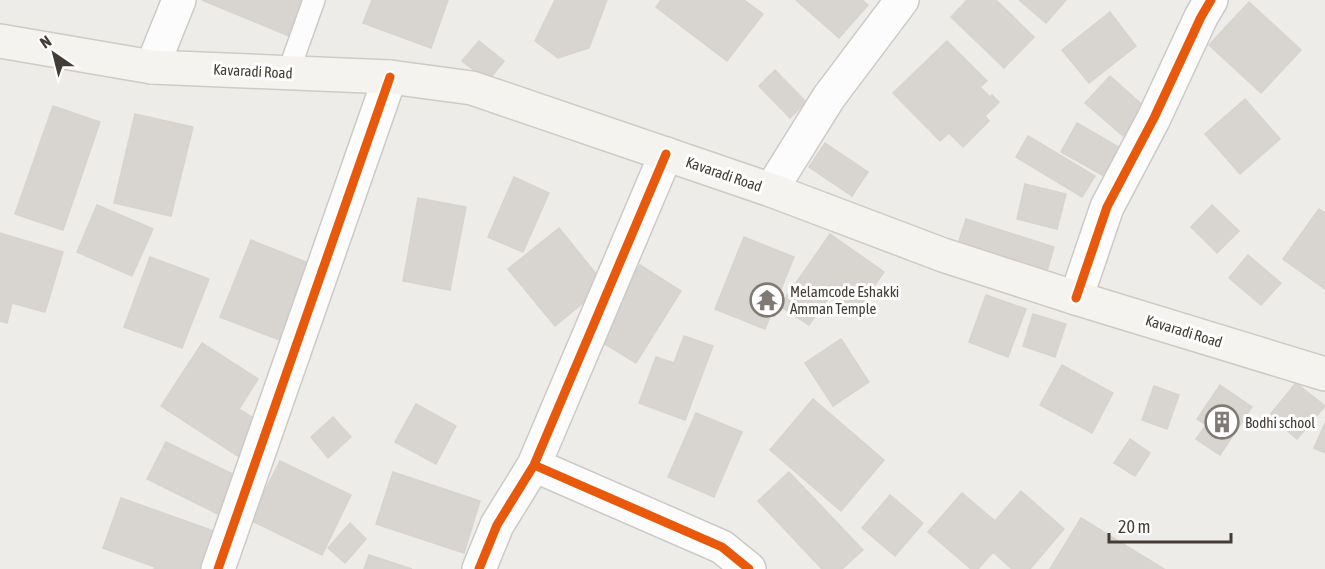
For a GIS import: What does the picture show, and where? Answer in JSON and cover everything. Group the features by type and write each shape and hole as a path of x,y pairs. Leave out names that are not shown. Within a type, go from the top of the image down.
{"main road":[{"name":"Kavaradi Road","path":"0,41 152,67 390,77 471,88 771,190 943,255 1325,374"}],"street":[{"path":"152,67 179,0"},
{"path":"771,190 829,97 902,0"},
{"path":"1076,298 1107,207 1154,118 1211,0"},
{"path":"218,569 390,77"},
{"path":"479,569 497,525 534,465 666,154"},
{"path":"534,465 722,547 749,569"}],"lane":[{"path":"288,73 314,0"}],"building":[{"path":"202,0 304,0 289,36"},
{"path":"372,0 448,0 431,48 363,23"},
{"path":"555,0 607,0 589,48 558,58 535,41"},
{"path":"661,0 744,0 763,14 727,61 656,7"},
{"path":"796,0 862,0 868,5 839,38"},
{"path":"967,0 996,0 1034,37 1004,68 951,17"},
{"path":"1019,0 1066,0 1046,23"},
{"path":"1249,2 1301,50 1261,93 1209,45"},
{"path":"1110,12 1136,46 1089,83 1062,50"},
{"path":"479,41 504,61 488,81 462,61"},
{"path":"947,41 987,81 980,87 999,102 985,116 989,121 963,147 949,133 940,141 893,93"},
{"path":"775,70 806,102 790,118 759,86"},
{"path":"1110,76 1147,109 1123,136 1085,103"},
{"path":"1245,99 1280,139 1240,174 1205,134"},
{"path":"53,106 100,122 63,230 15,214"},
{"path":"135,114 193,127 171,216 114,203"},
{"path":"1077,123 1127,152 1111,180 1061,152"},
{"path":"1028,136 1095,176 1082,197 1016,157"},
{"path":"825,143 868,172 852,196 809,167"},
{"path":"514,177 549,193 523,252 488,237"},
{"path":"1025,184 1066,194 1057,229 1017,219"},
{"path":"418,198 466,207 450,290 403,281"},
{"path":"97,205 153,229 132,276 77,252"},
{"path":"1212,205 1239,231 1217,253 1191,227"},
{"path":"1319,209 1325,213 1325,289 1283,259"},
{"path":"966,219 1054,247 1047,271 958,244"},
{"path":"559,228 605,285 555,326 508,269"},
{"path":"0,233 63,252 45,312 12,303 7,323 0,321"},
{"path":"830,234 884,272 854,314 829,297 809,325 780,306"},
{"path":"744,237 794,257 765,329 715,309"},
{"path":"251,240 316,266 285,342 220,317"},
{"path":"1248,255 1281,283 1261,305 1229,278"},
{"path":"150,257 209,279 182,348 124,327"},
{"path":"640,265 681,291 636,363 595,338"},
{"path":"986,295 1026,309 1008,357 969,342"},
{"path":"1033,314 1066,324 1055,357 1023,346"},
{"path":"684,336 713,346 685,420 639,403 656,357 674,363"},
{"path":"841,339 869,382 833,406 805,363"},
{"path":"202,343 258,379 239,409 266,426 244,460 161,406"},
{"path":"1062,365 1113,393 1092,433 1040,405"},
{"path":"1296,383 1325,406 1297,439 1269,416"},
{"name":"Bodhi school","path":"1220,385 1252,407 1220,455 1196,439 1206,425 1197,419"},
{"path":"1154,386 1179,395 1167,429 1142,420"},
{"path":"813,399 884,460 841,511 770,450"},
{"path":"416,404 456,426 436,464 395,442"},
{"path":"696,413 742,432 714,497 668,477"},
{"path":"333,417 351,437 328,458 311,437"},
{"path":"1325,423 1325,453 1314,448"},
{"path":"1130,439 1150,453 1135,476 1114,463"},
{"path":"166,442 239,477 220,515 147,479"},
{"path":"280,461 351,495 322,555 250,520"},
{"path":"393,472 480,501 464,553 376,524"},
{"path":"789,472 863,550 842,569 822,569 758,501"},
{"path":"1021,491 1064,529 1030,569 1012,569 993,552 978,569 971,569 928,532 962,493 995,521"},
{"path":"890,495 923,523 895,556 862,528"},
{"path":"121,498 222,534 209,569 154,569 155,567 103,548"},
{"path":"1081,518 1164,569 1050,569"},
{"path":"350,523 366,539 345,563 328,548"},
{"path":"369,555 412,569 364,569"}],"cycle path":[{"path":"1076,298 1107,207 1154,118 1211,0"},
{"path":"218,569 390,77"},
{"path":"479,569 497,525 534,465 666,154"},
{"path":"534,465 722,547 749,569"}],"place":[{"name":"Melamcode Eshakki Amman Temple","path":"767,300"},
{"name":"Bodhi school","path":"1222,422"}]}
